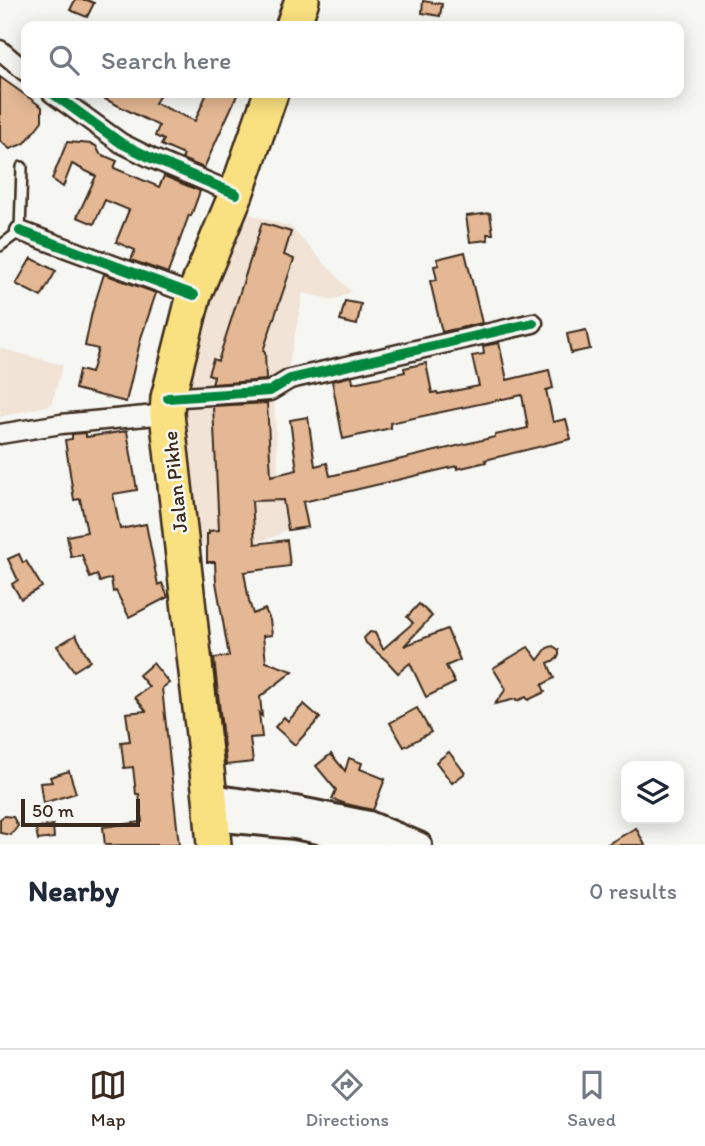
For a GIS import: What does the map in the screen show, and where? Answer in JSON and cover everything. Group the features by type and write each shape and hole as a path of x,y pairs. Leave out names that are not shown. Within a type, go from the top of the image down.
{"highway":[{"path":"295,21 302,0"},
{"name":"Jalan Pikhe","path":"212,820 168,406 194,296 236,194 269,98"}],"main road":[{"path":"212,820 295,809 369,824 419,845"},
{"path":"212,820 295,826 375,845"}],"street":[{"path":"0,50 21,68"},
{"path":"59,98 121,143 236,194"},
{"path":"20,231 194,296"},
{"path":"0,434 270,391 290,379 533,323"}],"lane":[{"path":"0,246 20,231 22,167"}],"shaded area":[{"path":"237,210 291,227 351,292 333,300 303,293 287,374 274,397 278,473 286,529 256,543 200,547 190,539 179,421 183,386"},
{"path":"0,348 63,365 51,405 0,417"}],"building":[{"path":"75,0 94,3 87,17 70,10"},
{"path":"423,1 442,4 440,16 422,13"},
{"path":"0,77 21,92 21,98 29,98 42,107 42,121 25,143 10,149 0,141"},
{"path":"103,98 158,98 155,103 195,121 205,98 236,98 204,168 182,159 184,155 161,145 164,140 155,136 159,126"},
{"path":"67,142 92,144 100,154 117,161 114,168 159,187 164,176 200,191 168,273 131,260 135,250 116,242 129,210 105,200 94,224 77,217 96,176 72,164 63,187 52,179"},
{"path":"490,213 493,234 487,234 488,240 470,242 466,216"},
{"path":"262,223 291,232 284,255 294,259 263,351 266,380 212,384 214,376 208,374 213,359 218,361"},
{"path":"465,252 482,323 442,332 430,281 437,280 434,266 439,265 437,259"},
{"path":"31,258 56,271 41,297 16,284"},
{"path":"104,274 156,293 141,338 126,402 75,389 79,370 91,373 98,349 85,346"},
{"path":"345,301 361,304 357,325 340,321"},
{"path":"586,330 590,349 571,353 567,334"},
{"path":"499,343 507,380 549,370 553,388 546,390 553,422 566,419 571,439 457,469 457,466 303,502 308,527 288,530 283,500 252,501 255,544 287,540 290,566 244,572 249,601 253,614 265,609 270,620 272,635 263,636 266,662 293,671 260,697 262,737 250,738 253,762 226,765 214,658 229,656 215,562 207,562 207,534 209,531 219,530 213,406 267,403 271,476 297,470 290,420 308,417 315,466 327,463 330,476 528,428 522,395 390,423 391,428 343,439 332,381 352,376 353,383 405,372 404,368 426,363 432,393 479,386 472,356 484,354 483,346"},
{"path":"127,431 137,490 113,494 120,529 146,524 158,585 162,583 168,597 129,617 116,591 113,592 111,578 100,582 97,575 90,578 82,555 71,557 67,536 87,532 80,499 74,500 65,440 72,439 72,434 86,433 86,437"},
{"path":"19,554 42,587 21,599 12,584 18,580 8,559"},
{"path":"419,604 432,616 404,646 447,629 460,660 446,666 455,683 426,697 410,663 398,673 364,638 370,632 375,633 383,649 413,623 407,617"},
{"path":"76,635 90,661 74,671 57,646"},
{"path":"553,646 559,650 559,655 548,663 554,678 542,685 545,692 528,700 526,697 495,704 506,689 493,668 528,647 538,660 547,648"},
{"path":"153,663 169,683 162,688 179,845 105,845 103,827 142,822 133,767 124,768 121,742 130,741 126,713 146,711 135,697 149,687 139,675"},
{"path":"304,704 320,718 295,745 275,727 284,717 288,721"},
{"path":"417,708 431,732 404,747 390,723"},
{"path":"449,752 465,773 452,783 436,762"},
{"path":"331,754 345,771 349,758 362,763 360,769 385,779 373,810 332,799 336,790 316,766"},
{"path":"69,771 76,793 43,803 40,783 52,782 50,777"},
{"path":"4,816 13,817 18,826 11,835 0,833 0,819"},
{"path":"53,825 54,838 38,840 36,828"},
{"path":"636,828 645,845 606,845"}],"cycle path":[{"path":"59,98 121,143 236,194"},
{"path":"20,231 194,295"},
{"path":"168,398 270,391 290,379 533,323"}]}
